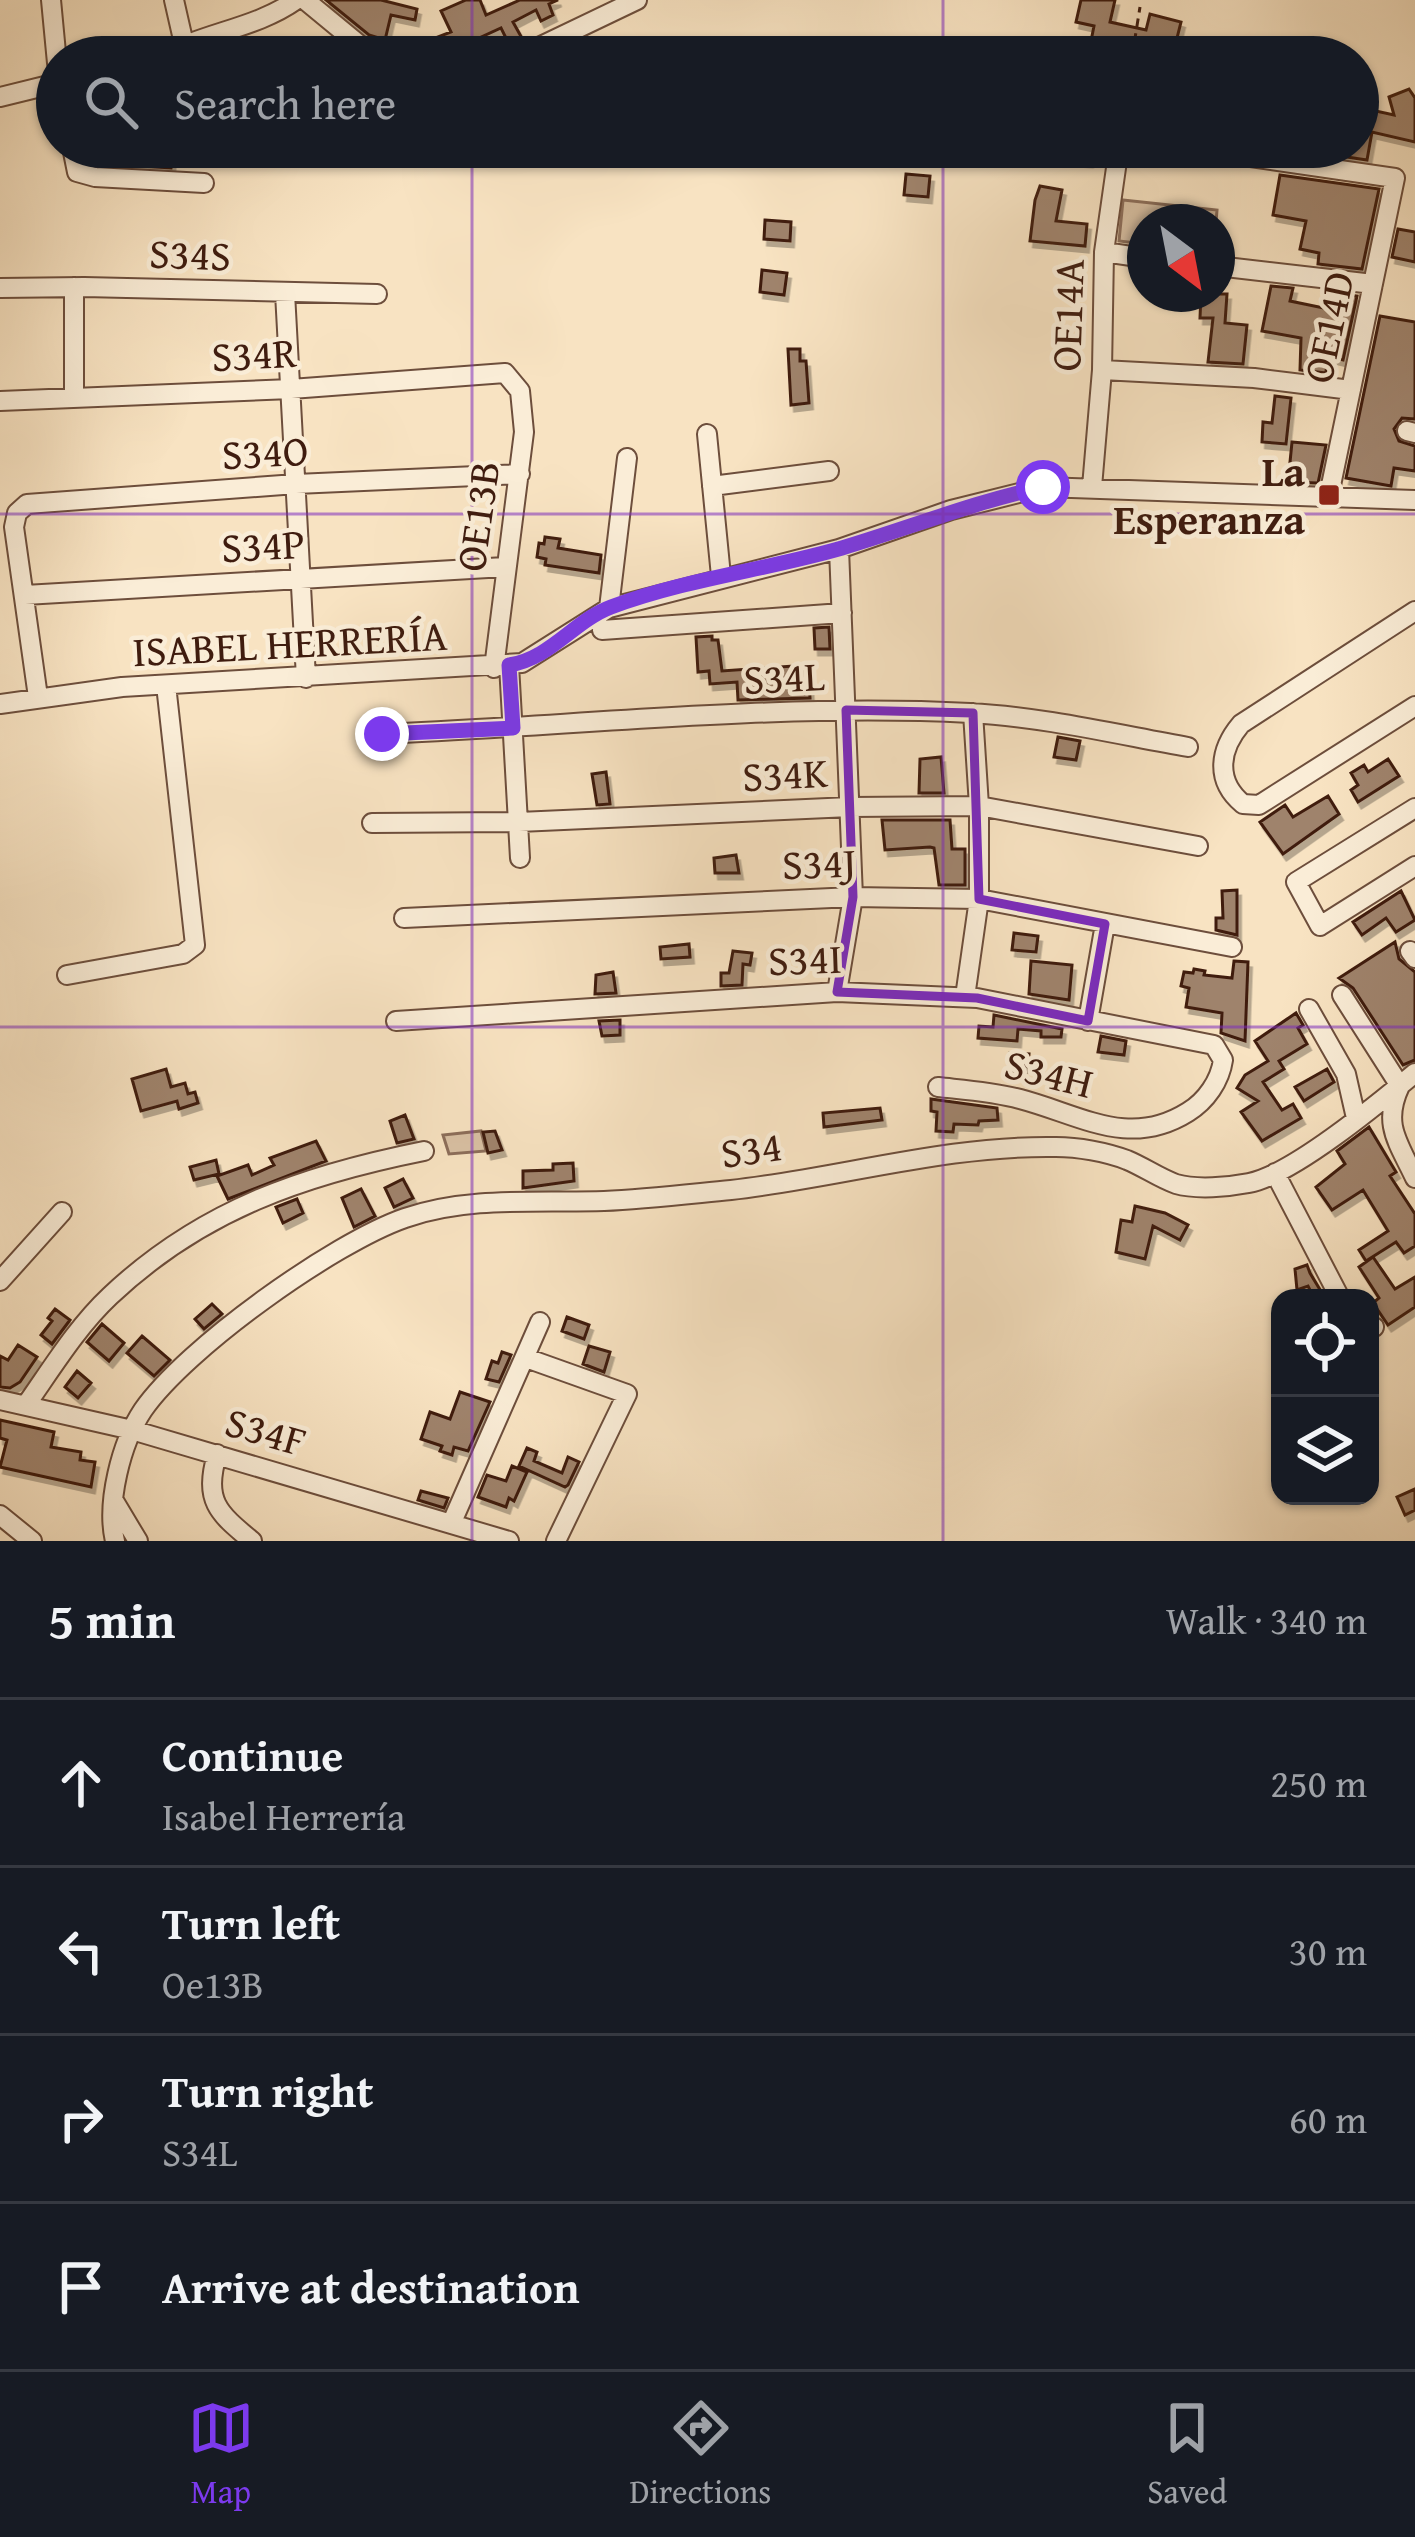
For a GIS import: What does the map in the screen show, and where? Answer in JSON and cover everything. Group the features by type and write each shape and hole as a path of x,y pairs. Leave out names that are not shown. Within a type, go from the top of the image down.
{"street":[{"path":"51,0 54,36"},
{"path":"174,0 182,36"},
{"path":"209,36 273,16 301,0 348,36"},
{"path":"562,36 637,0"},
{"path":"0,97 36,88"},
{"path":"76,168 95,177 204,183"},
{"name":"OE14A","path":"1092,487 1102,370 1104,252 1116,168"},
{"name":"OE14D","path":"1329,495 1396,182 1393,175 1340,168"},
{"path":"1104,252 1127,255"},
{"path":"1235,268 1372,284"},
{"path":"74,287 74,398"},
{"name":"S34S","path":"0,289 377,294"},
{"path":"285,293 306,678"},
{"path":"1102,370 1254,378 1352,390"},
{"name":"S34R","path":"0,401 291,389 498,373 510,377"},
{"name":"OE13B","path":"510,377 520,391 524,432 506,568 502,666 513,728 520,858"},
{"path":"707,434 721,576"},
{"path":"609,608 627,458"},
{"path":"712,486 829,471"},
{"name":"S34O","path":"25,595 14,526 16,513 27,504 520,474"},
{"name":"ISABEL HERRERÍA","path":"0,704 166,685 502,666 548,650 609,608 839,549 1000,496 1043,487 1415,500"},
{"path":"837,992 853,897 839,549"},
{"name":"S34P","path":"25,595 506,568"},
{"path":"25,595 38,697"},
{"path":"1415,610 1241,724 1223,754 1228,787 1244,804 1259,805 1415,706"},
{"path":"602,631 842,613"},
{"path":"67,975 182,954 194,945 166,685"},
{"name":"S34L","path":"382,734 846,710 973,713 1048,721 1188,747"},
{"path":"965,997 980,899 973,713"},
{"name":"S34K","path":"372,823 980,806 1198,846"},
{"path":"1415,808 1297,882 1320,926 1415,866"},
{"name":"S34J","path":"404,918 853,897 980,899 1232,947"},
{"path":"1088,1021 1105,924"},
{"name":"S34I","path":"396,1021 837,992 965,997 1214,1045 1222,1054 1223,1066 1204,1099 1161,1126 1143,1131"},
{"path":"1342,995 1407,1079 1389,1109 1394,1133 1415,1178"},
{"path":"1309,1009 1346,1074 1356,1118"},
{"name":"S34","path":"132,1430 154,1396 191,1360 276,1292 357,1238 409,1216 477,1205 606,1201 736,1189 1023,1147 1079,1149 1124,1158 1176,1184 1245,1184 1275,1173 1407,1079"},
{"name":"S34H","path":"938,1087 1019,1098 1143,1131"},
{"path":"26,1405 65,1347 108,1298 156,1257 222,1213 350,1166 424,1151"},
{"path":"1275,1173 1335,1289"},
{"path":"0,1281 62,1212"},
{"path":"452,1522 540,1322"},
{"path":"526,1358 627,1394 556,1541"},
{"name":"S34F","path":"0,1400 132,1430 509,1541"},
{"path":"115,1541 114,1501 132,1430"},
{"path":"217,1454 209,1482 214,1502 252,1541"},
{"path":"114,1501 138,1541"},
{"path":"0,1515 32,1541"}],"path":[{"path":"1135,36 1139,7"}],"highlighted area":[{"path":"846,710 973,713 979,899 1105,924 1088,1021 977,998 837,992 853,897"}],"shaded area":[{"path":"1123,200 1161,204 1127,204 1127,242 1119,241"},
{"path":"481,1131 486,1151 449,1154 443,1135"}],"building":[{"path":"326,0 381,0 417,9 415,20 391,15 386,36 369,35"},
{"path":"466,0 480,0 486,15 520,0 558,0 549,4 553,15 541,21 536,10 513,22 521,36 505,36 501,28 484,36 440,36 451,32 441,11"},
{"path":"1081,0 1115,0 1110,22 1146,30 1150,14 1181,22 1178,36 1092,36 1094,26 1076,22"},
{"path":"1409,89 1415,98 1415,142 1379,134 1379,112 1394,115 1389,97"},
{"path":"906,174 930,176 928,197 904,195"},
{"path":"1280,175 1379,189 1362,269 1318,264 1319,253 1300,249 1306,221 1273,215"},
{"path":"1040,186 1062,190 1056,221 1087,224 1085,246 1030,241"},
{"path":"765,220 791,222 790,241 764,239"},
{"path":"1398,229 1415,232 1415,262 1392,257"},
{"path":"762,270 787,273 784,295 760,292"},
{"path":"1271,286 1293,288 1290,301 1338,311 1339,294 1357,296 1343,360 1327,356 1326,373 1300,370 1301,338 1262,331"},
{"path":"1200,312 1226,312 1225,323 1247,325 1243,364 1208,362 1213,318 1200,318"},
{"path":"1380,316 1415,322 1415,419 1402,418 1394,429 1399,441 1415,446 1415,471 1394,468 1391,486 1346,478"},
{"path":"788,349 800,349 800,361 806,361 809,403 791,405"},
{"path":"1275,396 1291,398 1286,444 1262,442 1263,422 1272,423"},
{"path":"1292,442 1326,445 1318,483 1288,482"},
{"path":"545,537 560,539 558,548 601,555 599,573 545,565 546,559 537,557"},
{"path":"829,627 830,649 815,649 814,628"},
{"path":"696,637 718,640 722,671 808,665 810,698 738,700 737,682 710,684 709,671 698,672"},
{"path":"1058,737 1080,741 1076,760 1054,757"},
{"path":"941,757 944,793 919,793 920,759"},
{"path":"1388,759 1399,776 1358,802 1351,790 1358,785 1351,773 1364,765 1368,772"},
{"path":"606,772 610,804 597,805 592,774"},
{"path":"1328,796 1339,814 1283,854 1260,822 1285,805 1293,817"},
{"path":"882,820 950,820 952,849 965,849 965,885 939,885 934,848 885,850"},
{"path":"736,855 739,873 715,873 714,858"},
{"path":"1237,890 1237,935 1216,930 1216,918 1223,918 1222,891"},
{"path":"1401,891 1415,920 1396,932 1386,918 1362,935 1353,922"},
{"path":"1014,933 1038,936 1036,952 1012,950"},
{"path":"1395,942 1399,959 1415,972 1415,1060 1403,1065 1353,988 1339,978"},
{"path":"689,944 690,957 661,959 660,947"},
{"path":"733,951 752,953 750,965 743,964 742,985 721,986 721,973 729,973"},
{"path":"1031,961 1072,965 1069,1000 1029,994"},
{"path":"1234,961 1248,962 1245,1041 1221,1033 1222,1013 1186,1007 1189,988 1181,986 1184,972 1194,969 1232,978"},
{"path":"613,972 616,993 595,994 596,975"},
{"path":"1296,1013 1307,1044 1279,1061 1284,1069 1263,1082 1282,1110 1293,1104 1301,1118 1262,1141 1241,1112 1258,1101 1237,1088 1245,1075 1268,1061 1255,1041"},
{"path":"994,1015 1062,1029 1061,1037 1041,1037 1041,1031 1018,1029 1017,1041 978,1038 979,1026 993,1027"},
{"path":"620,1020 620,1035 602,1036 599,1021"},
{"path":"1101,1036 1126,1041 1124,1055 1098,1052"},
{"path":"1010,1053 1029,1054 1028,1066 1009,1069"},
{"path":"166,1069 171,1087 185,1083 198,1103 179,1109 177,1101 141,1111 132,1079"},
{"path":"1327,1069 1334,1082 1304,1101 1295,1087"},
{"path":"931,1099 997,1108 998,1120 954,1124 953,1132 936,1131 937,1112 931,1111"},
{"path":"880,1108 882,1120 824,1127 823,1113"},
{"path":"405,1115 414,1139 397,1143 390,1121"},
{"path":"1369,1127 1396,1172 1390,1176 1415,1214 1415,1246 1404,1253 1396,1242 1366,1261 1359,1250 1388,1231 1363,1190 1332,1210 1316,1187 1345,1164 1337,1151"},
{"path":"495,1131 502,1150 488,1153 483,1132"},
{"path":"316,1141 326,1161 228,1199 217,1176 248,1165 252,1175 274,1165 270,1158"},
{"path":"216,1160 219,1174 194,1180 190,1167"},
{"path":"573,1163 574,1181 523,1188 523,1171 553,1170 553,1164"},
{"path":"403,1179 413,1198 394,1207 385,1188"},
{"path":"361,1189 375,1216 354,1227 342,1198"},
{"path":"297,1199 303,1213 283,1223 276,1207"},
{"path":"1135,1206 1188,1225 1180,1240 1153,1226 1145,1259 1116,1252 1121,1220 1132,1222"},
{"path":"1373,1257 1395,1289 1415,1277 1415,1307 1388,1325 1379,1312 1379,1289 1373,1289 1359,1267"},
{"path":"1307,1265 1320,1289 1297,1289 1295,1269"},
{"path":"212,1304 222,1314 204,1329 195,1319"},
{"path":"55,1309 70,1320 52,1344 41,1335"},
{"path":"567,1317 589,1325 584,1339 562,1331"},
{"path":"102,1324 124,1343 109,1361 87,1342"},
{"path":"142,1336 170,1360 154,1376 127,1353"},
{"path":"18,1345 37,1357 20,1382 0,1387 0,1356 8,1360"},
{"path":"589,1346 610,1352 604,1372 583,1364"},
{"path":"502,1352 511,1355 499,1382 486,1379 492,1361 498,1363"},
{"path":"77,1371 91,1383 78,1398 65,1387"},
{"path":"460,1392 490,1402 468,1451 454,1447 452,1455 421,1439 430,1412 450,1419"},
{"path":"0,1420 54,1432 51,1447 81,1452 80,1460 95,1462 91,1487 0,1467 7,1440 0,1438"},
{"path":"527,1448 537,1452 534,1461 562,1473 568,1457 579,1462 568,1485 519,1466"},
{"path":"512,1466 527,1472 514,1501 509,1498 506,1507 478,1497 487,1475 506,1481"},
{"path":"1415,1489 1415,1510 1405,1515 1397,1497"},
{"path":"421,1491 448,1498 444,1508 418,1500"}],"place":[{"name":"La Esperanza","path":"1329,495"}],"route":[{"path":"382,734 513,728 509,665 548,650 609,608 839,549 950,510 1043,487"}]}
